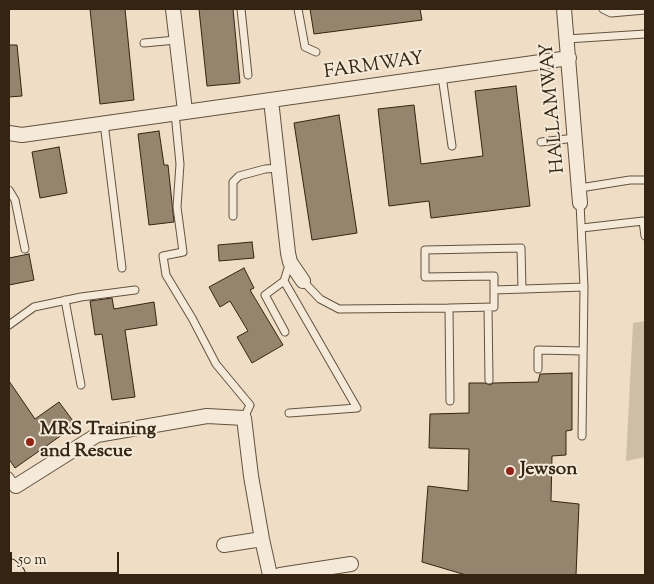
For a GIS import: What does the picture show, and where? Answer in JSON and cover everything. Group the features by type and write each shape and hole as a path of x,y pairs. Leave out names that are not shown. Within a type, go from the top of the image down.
{"highway":[{"path":"9,570 14,575"}],"street":[{"path":"173,9 180,112"},
{"name":"HALLAMWAY","path":"564,9 580,204"},
{"name":"FARMWAY","path":"9,133 22,136 569,58"},
{"path":"271,100 288,253 290,262 303,280"},
{"path":"13,481 97,435 207,416 244,418 251,476 270,575"},
{"path":"224,545 262,538"},
{"path":"280,575 351,564"}],"lane":[{"path":"240,9 248,75"},
{"path":"298,9 305,47 316,52"},
{"path":"603,9 611,13 645,10"},
{"path":"567,40 645,34"},
{"path":"144,43 176,40"},
{"path":"442,76 452,146"},
{"path":"180,112 180,164 177,207 183,252 162,256 166,275 192,318 216,364 250,405 244,418"},
{"path":"104,123 122,268"},
{"path":"541,142 575,138"},
{"path":"233,216 233,182 239,176 278,168"},
{"path":"580,188 630,180 645,180"},
{"path":"9,190 15,200 25,249"},
{"path":"580,204 584,287 582,436"},
{"path":"582,228 643,221 645,236"},
{"path":"303,280 320,299 339,309 494,307 494,276 425,278 425,250 521,248 522,289"},
{"path":"285,332 265,295 284,281 290,262"},
{"path":"284,281 357,408 289,413"},
{"path":"494,290 584,287"},
{"path":"9,324 34,307 81,297 135,290"},
{"path":"65,300 81,385"},
{"path":"488,307 489,380"},
{"path":"449,308 450,401"},
{"path":"538,368 538,350 583,351"}],"shaded area":[{"path":"645,321 645,457 626,461 633,323"}],"building":[{"path":"90,9 125,9 134,100 100,104"},
{"path":"199,9 233,9 240,83 207,86"},
{"path":"310,9 420,9 422,20 314,34"},
{"path":"9,45 17,45 22,96 9,97"},
{"path":"516,86 530,206 431,218 429,201 389,206 378,109 414,105 421,164 483,156 475,91"},
{"path":"339,115 357,233 312,240 294,123"},
{"path":"159,131 164,165 168,165 174,222 149,225 138,134"},
{"path":"59,147 67,193 40,198 32,152"},
{"path":"252,242 254,258 219,261 218,245"},
{"path":"29,254 34,280 9,285 9,258"},
{"path":"244,268 254,288 250,290 283,345 252,363 237,337 248,331 230,301 220,307 209,287"},
{"path":"112,298 114,309 154,302 157,325 125,330 135,397 112,400 102,334 95,335 90,301"},
{"name":"Jewson","path":"572,373 572,430 566,431 566,455 552,456 551,501 579,504 576,575 466,575 422,562 428,486 468,491 469,449 429,448 430,414 469,413 469,383 485,383 490,385 493,383 538,382 540,374"},
{"name":"MRS Training and Rescue","path":"9,381 35,419 59,402 76,425 15,468 9,459"}],"place":[{"name":"MRS Training and Rescue","path":"30,442"},
{"name":"Jewson","path":"510,471"}]}
